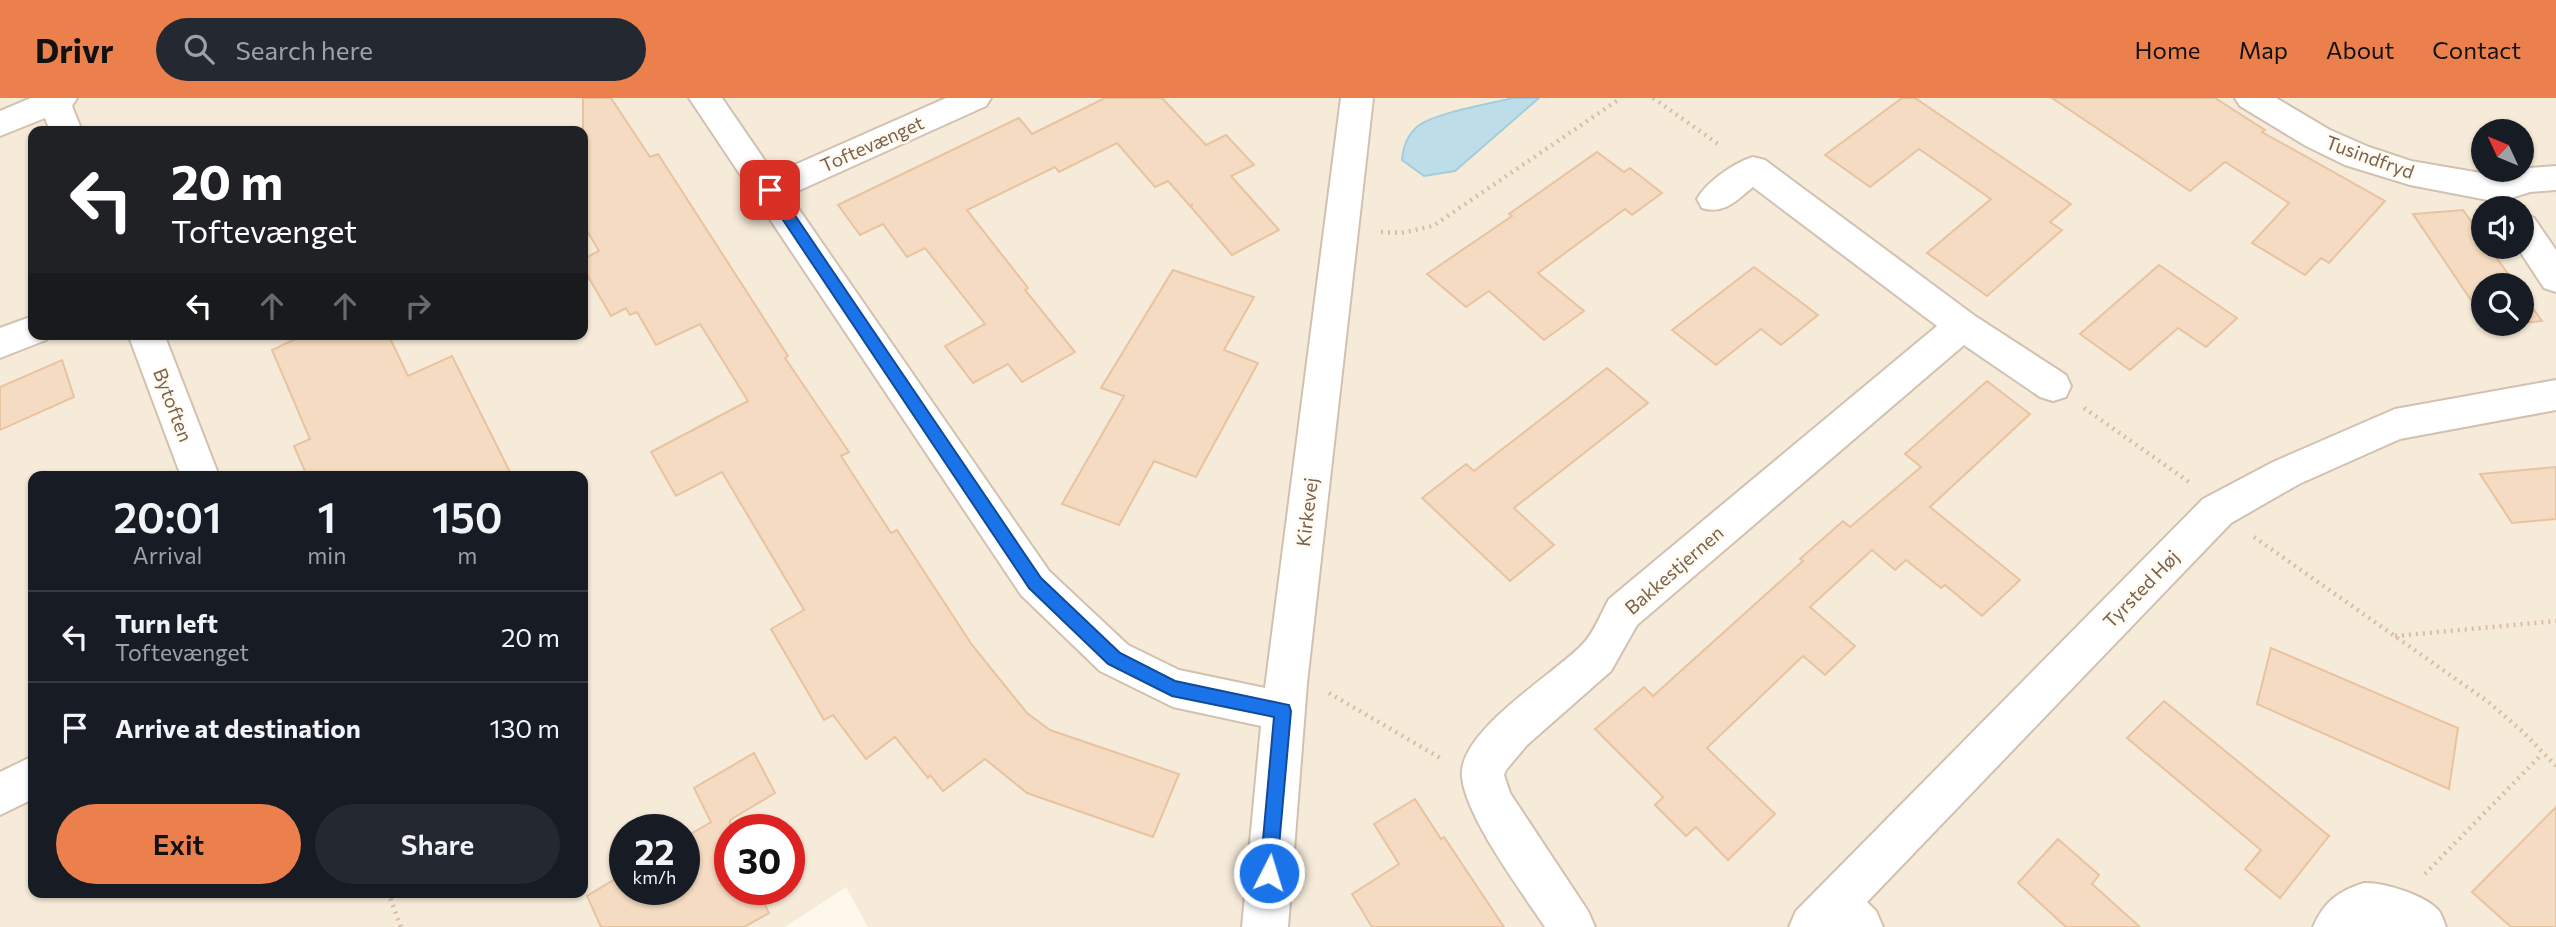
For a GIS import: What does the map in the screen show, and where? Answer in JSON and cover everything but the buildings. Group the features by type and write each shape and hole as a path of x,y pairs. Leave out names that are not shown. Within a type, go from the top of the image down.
{"street":[{"path":"705,98 1035,583 1114,658 1172,688 1284,697"},
{"name":"Toftevænget","path":"770,190 975,98"},
{"name":"Kirkevej","path":"1265,927 1284,697 1357,98"},
{"name":"Tusindfryd","path":"2251,98 2318,138 2357,156 2493,196"},
{"path":"0,124 58,100 65,126"},
{"path":"1714,199 1752,169 1962,326 2053,386"},
{"name":"Tusindfryd","path":"2508,196 2530,180 2556,178"},
{"path":"2534,245 2556,278"},
{"name":"Bakkestjernen","path":"1482,774 1487,760 1500,741 1597,657 1623,612 1962,326"},
{"path":"0,344 28,332"},
{"name":"Bytoften","path":"148,340 198,471"},
{"name":"Tyrsted Høj","path":"1836,919 2217,511 2286,472 2395,424 2556,395"},
{"path":"1482,774 1499,816 1572,927"},
{"path":"0,794 28,780"},
{"path":"2336,927 2346,914 2358,906 2380,906 2410,919"}],"path":[{"path":"1341,229 1401,233 1433,226 1620,98"},
{"path":"1654,98 1752,169"},
{"path":"2053,386 2189,482 2217,511 2487,701 2522,731 2556,766"},
{"path":"2395,636 2556,621"},
{"path":"1284,697 1324,691 1348,702 1443,760 1482,774"},
{"path":"2410,919 2407,892 2542,754"},
{"path":"390,898 401,927"}],"shaded area":[{"path":"0,98 2556,98 2556,927 868,927 846,887 785,927 0,927"}],"water":[{"path":"1513,98 1539,98 1455,171 1424,176 1402,160 1408,138 1426,121"}],"route":[{"path":"770,190 1035,583 1114,658 1172,688 1283,711 1269,873"}]}
